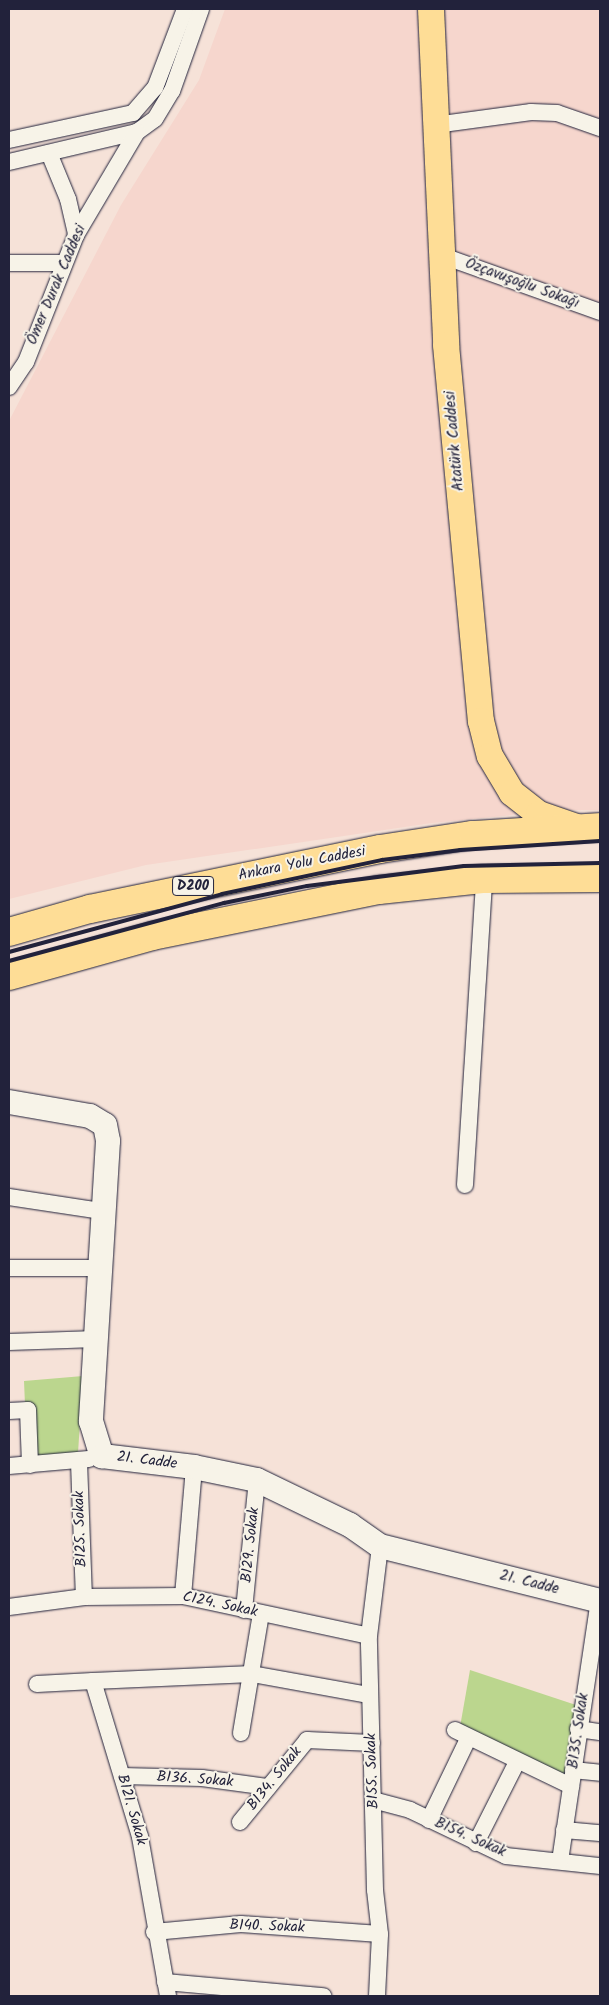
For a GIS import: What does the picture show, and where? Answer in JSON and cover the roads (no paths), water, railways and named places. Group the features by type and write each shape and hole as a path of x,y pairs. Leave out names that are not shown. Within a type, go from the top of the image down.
{"highway":[{"name":"Ankara Yolu Caddesi","path":"9,932 90,909 380,849 473,835 588,827"},
{"path":"9,915 166,876 380,849"},
{"path":"9,976 152,936 379,890 484,879 600,878"},
{"path":"9,993 200,933 285,910"}],"main road":[{"name":"Atatürk Caddesi","path":"431,9 446,345 481,721 490,756 512,793 539,814 588,827"},
{"name":"21. Cadde","path":"9,1102 90,1116 105,1125 108,1141 102,1211 91,1421 91,1459 194,1466 257,1480 350,1525 380,1546 600,1601"}],"street":[{"path":"9,140 133,113 155,88 185,9"},
{"path":"9,162 137,132 155,119 172,91 202,9"},
{"path":"435,125 531,112 556,113 600,128"},
{"path":"133,113 137,132"},
{"name":"Ömer Durak Caddesi","path":"9,387 26,362 63,262 76,235 137,132"},
{"path":"49,152 68,199 76,235"},
{"name":"Özçavuşoğlu Sokağı","path":"443,256 600,312"},
{"path":"9,263 63,262"},
{"path":"465,1185 484,879"},
{"path":"9,1197 102,1211"},
{"path":"9,1268 99,1268"},
{"path":"9,1342 96,1339"},
{"path":"9,1411 28,1410 30,1465"},
{"path":"9,1466 91,1459"},
{"name":"B125. Sokak","path":"84,1597 91,1459"},
{"path":"183,1596 194,1466"},
{"name":"B129. Sokak","path":"244,1610 257,1480"},
{"name":"B155. Sokak","path":"377,1996 380,1934 369,1695 369,1636 380,1546"},
{"name":"C124. Sokak","path":"9,1607 84,1597 183,1596 369,1636"},
{"name":"B135. Sokak","path":"560,1861 578,1729 600,1601"},
{"path":"241,1733 261,1614"},
{"path":"36,1684 252,1674 369,1695"},
{"name":"B121. Sokak","path":"93,1681 140,1836 154,1932 166,1989"},
{"path":"578,1729 600,1732"},
{"path":"430,1820 461,1734 570,1786"},
{"name":"B134. Sokak","path":"240,1822 307,1740 372,1743"},
{"path":"476,1842 517,1762"},
{"path":"573,1770 600,1773"},
{"name":"B136. Sokak","path":"122,1776 202,1778 268,1787"},
{"name":"B154. Sokak","path":"374,1800 410,1810 506,1856 600,1866"},
{"path":"564,1830 600,1833"},
{"name":"B140. Sokak","path":"154,1932 241,1924 380,1934"},
{"path":"166,1989 323,1996"}],"railway":[{"path":"9,952 222,894 382,860 460,850 600,841"},
{"path":"9,961 224,903 307,886 464,866 600,863"}]}
